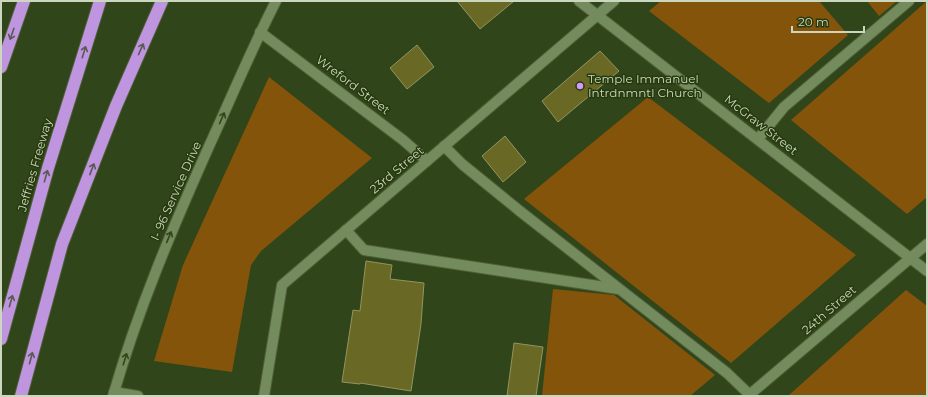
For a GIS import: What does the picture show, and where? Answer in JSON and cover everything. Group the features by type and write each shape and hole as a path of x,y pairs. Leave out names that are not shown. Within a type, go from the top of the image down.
{"highway":[{"path":"1,67 24,1"},
{"name":"Jeffries Freeway","path":"1,339 48,168 100,1"},
{"path":"21,396 62,244 116,106 162,1"}],"street":[{"name":"I- 96 Service Drive","path":"114,394 129,344 155,270 260,32 276,1"},
{"name":"McGraw Street","path":"579,1 758,138 927,271"},
{"name":"23rd Street","path":"264,396 282,285 614,1"},
{"path":"758,138 784,107 909,1"},
{"name":"Wreford Street","path":"260,32 403,140 427,161"},
{"path":"444,146 462,164 619,290 727,373 749,396"},
{"path":"346,230 364,250 619,290"},
{"name":"24th Street","path":"749,396 927,244"},
{"path":"114,394 138,396"}],"shaded area":[{"path":"661,1 819,1 848,35 769,103 649,11"},
{"path":"867,1 897,1 879,16"},
{"path":"927,1 927,197 907,214 791,120"},
{"path":"269,77 372,158 261,251 251,265 232,372 154,361 183,265"},
{"path":"648,97 856,255 731,363 524,199"},
{"path":"553,289 614,295 715,375 690,396 542,396"},
{"path":"906,290 927,306 927,396 788,396"}],"building":[{"path":"457,1 514,1 480,29"},
{"path":"417,45 434,67 407,89 390,68"},
{"name":"Temple Immanuel Intrdnmntl Church","path":"600,51 619,71 558,122 542,101"},
{"path":"505,136 526,162 503,182 482,156"},
{"path":"366,261 392,265 390,279 424,283 421,324 411,391 360,383 342,382 353,310 360,311"},
{"path":"514,343 543,347 536,396 507,396"}],"place":[{"name":"Temple Immanuel Intrdnmntl Church","path":"580,86"}]}
